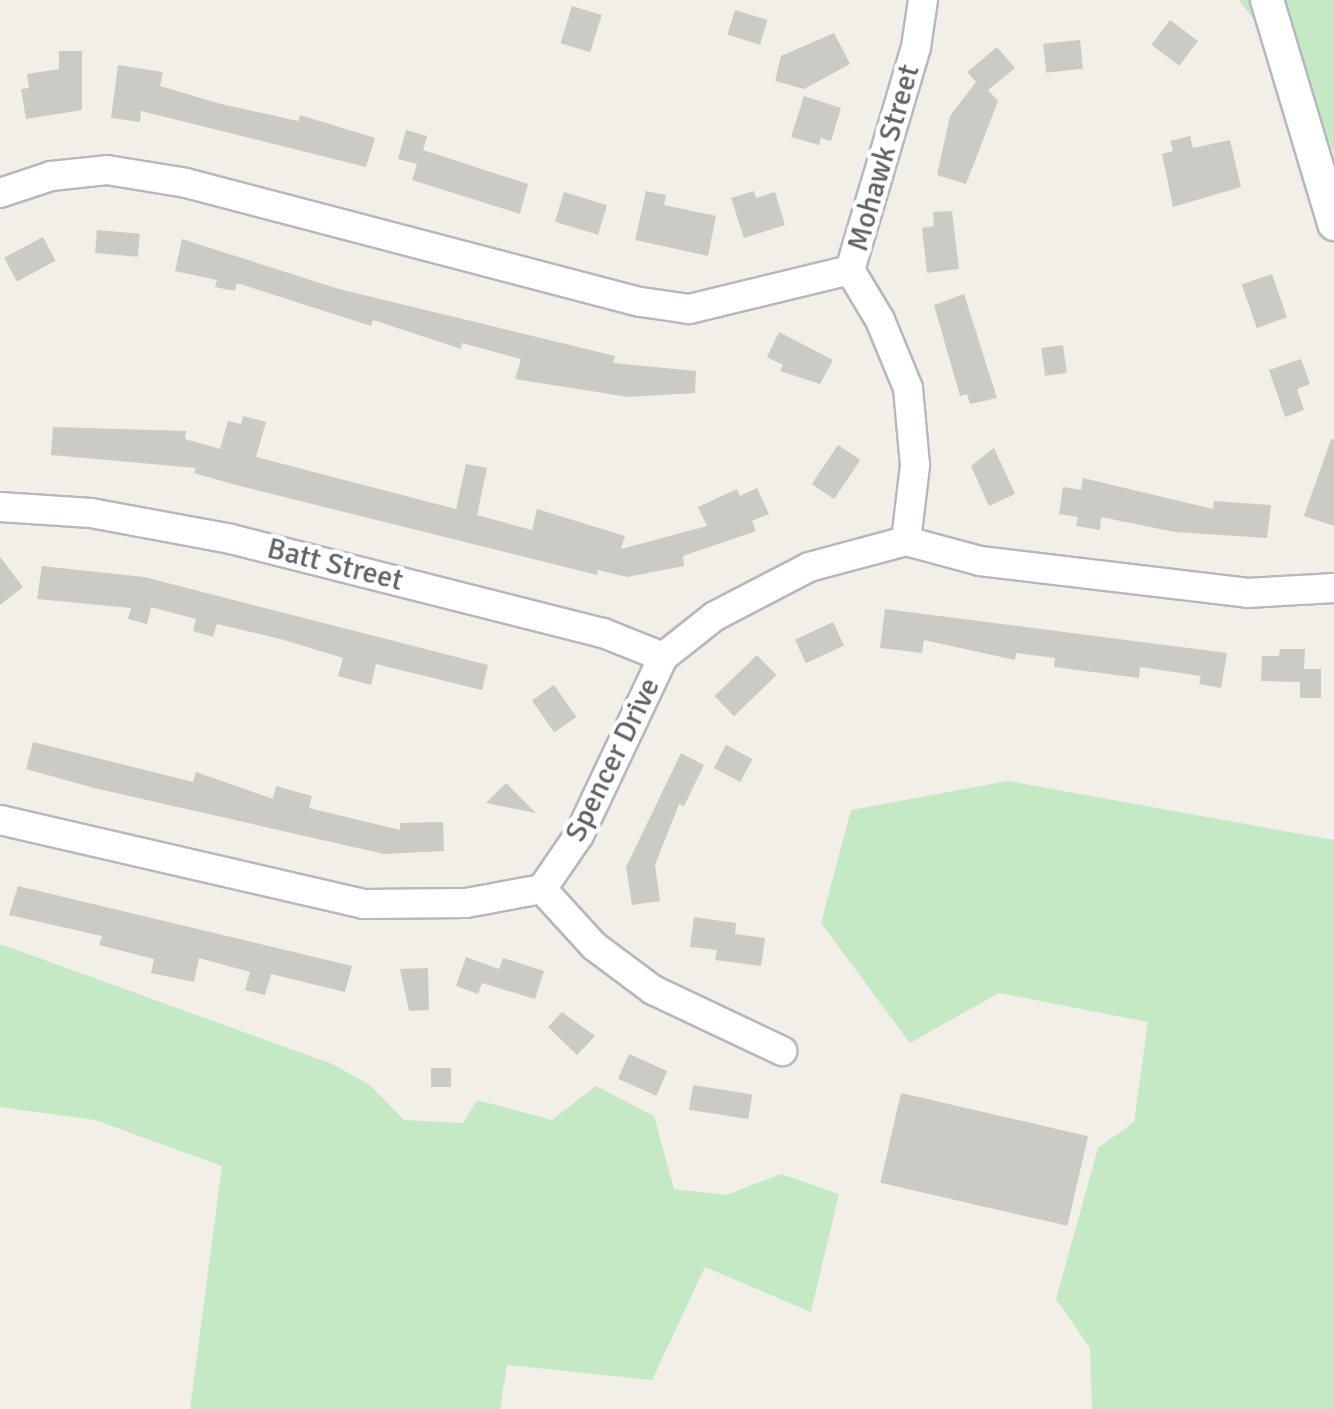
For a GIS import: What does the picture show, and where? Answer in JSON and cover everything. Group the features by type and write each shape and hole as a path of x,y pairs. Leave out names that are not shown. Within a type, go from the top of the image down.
{"street":[{"name":"Mohawk Street","path":"906,542 914,465 908,388 880,320 850,270 916,47 922,0"},
{"path":"1267,0 1334,224"},
{"path":"0,193 51,176 108,170 186,183 689,309 850,270"},
{"name":"Batt Street","path":"0,507 91,513 230,539 603,632 663,657"},
{"name":"Spencer Drive","path":"542,888 579,835 663,657 715,616 810,568 906,542 980,561 1248,593 1334,588"},
{"path":"0,820 363,904 466,904 542,888 594,946 653,990 782,1051"}],"green space":[{"path":"1239,0 1334,0 1334,155 1315,102"},
{"path":"1008,781 1334,840 1334,1409 1092,1409 1090,1348 1056,1299 1098,1148 1134,1122 1148,1022 999,993 910,1043 821,923 851,810"},
{"path":"0,944 332,1064 370,1085 404,1120 463,1123 477,1100 552,1120 596,1086 654,1116 674,1189 726,1195 781,1174 839,1194 811,1312 705,1267 652,1380 507,1365 500,1409 190,1409 222,1166 95,1120 0,1107"}],"building":[{"path":"572,6 602,15 590,52 561,43"},
{"path":"735,10 768,20 760,45 727,35"},
{"path":"1170,20 1198,41 1179,66 1151,45"},
{"path":"834,33 850,64 804,89 775,81 781,56"},
{"path":"1080,40 1083,69 1046,73 1043,44"},
{"path":"997,47 1015,68 988,90 998,101 966,184 937,175 950,116 976,82 967,72"},
{"path":"59,51 82,51 82,110 26,119 21,89 29,88 27,74 59,69"},
{"path":"118,65 163,72 160,86 221,104 298,121 300,115 375,138 366,167 141,111 140,122 111,118"},
{"path":"804,96 841,108 831,141 821,138 819,145 791,137"},
{"path":"406,130 427,136 423,150 528,184 520,214 412,180 417,164 398,159"},
{"path":"1190,136 1193,148 1230,140 1241,187 1173,207 1162,154 1173,151 1170,141"},
{"path":"646,191 666,195 664,205 716,216 708,256 635,240"},
{"path":"754,191 756,198 775,192 785,225 744,238 731,198"},
{"path":"564,192 607,205 598,235 555,222"},
{"path":"952,211 959,269 927,273 922,228 934,226 933,212"},
{"path":"97,230 140,234 138,257 95,253"},
{"path":"43,237 56,261 17,281 4,258"},
{"path":"182,239 339,289 615,356 613,363 696,371 695,393 628,397 515,379 521,359 462,343 461,349 373,320 371,326 237,283 235,291 215,287 217,280 175,271"},
{"path":"1272,274 1287,317 1257,328 1242,284"},
{"path":"964,294 997,398 970,404 967,394 960,396 934,305"},
{"path":"779,332 833,360 820,384 780,371 783,365 767,357"},
{"path":"1063,345 1067,373 1045,376 1041,348"},
{"path":"1301,359 1310,384 1297,389 1304,410 1285,417 1269,370"},
{"path":"243,416 266,422 256,457 456,509 466,464 487,468 477,515 532,530 537,509 625,536 621,549 707,526 698,507 737,489 740,496 757,488 769,514 752,521 756,531 683,556 684,566 627,577 598,570 597,575 236,485 194,473 196,468 51,455 53,427 186,431 185,439 220,449 228,421 241,424"},
{"path":"1331,439 1334,440 1334,526 1304,516"},
{"path":"838,445 860,460 834,499 812,484"},
{"path":"994,448 1015,494 989,506 971,466"},
{"path":"1083,478 1213,509 1214,501 1271,505 1267,538 1175,532 1101,517 1100,530 1076,526 1078,517 1059,514 1063,487 1081,490"},
{"path":"0,557 23,587 0,605"},
{"path":"42,566 144,577 488,665 482,690 376,664 371,685 338,676 343,658 284,640 217,624 213,637 193,631 196,619 151,607 147,624 128,619 131,608 37,599"},
{"path":"885,609 1227,653 1221,688 1199,684 1201,676 1140,667 1139,678 1054,667 1055,658 1016,653 1015,660 924,640 922,653 880,648"},
{"path":"833,622 844,646 806,663 795,640"},
{"path":"1280,649 1305,649 1304,669 1321,669 1321,698 1300,698 1300,682 1261,681 1262,656 1279,656"},
{"path":"757,655 776,675 734,716 715,696"},
{"path":"554,685 576,717 554,732 532,700"},
{"path":"33,742 193,782 196,772 273,799 276,786 312,796 309,808 400,830 400,823 443,822 444,851 384,854 94,788 26,769"},
{"path":"726,745 752,759 740,782 714,768"},
{"path":"681,753 704,765 684,806 679,804 655,865 660,901 632,905 626,867"},
{"path":"506,783 536,813 486,803"},
{"path":"18,886 352,966 345,992 271,974 265,995 245,990 250,972 199,958 194,982 151,973 154,959 99,945 102,936 9,915"},
{"path":"694,917 736,923 735,934 765,938 761,966 715,960 717,950 690,947"},
{"path":"466,957 499,969 503,958 544,971 535,999 482,983 478,994 456,986"},
{"path":"428,968 429,1010 409,1011 400,969"},
{"path":"562,1012 595,1036 577,1055 548,1027"},
{"path":"629,1054 667,1071 656,1096 618,1079"},
{"path":"431,1068 451,1068 451,1087 431,1087"},
{"path":"693,1085 752,1094 748,1119 689,1110"},
{"path":"901,1093 1088,1136 1067,1226 880,1183"}]}
